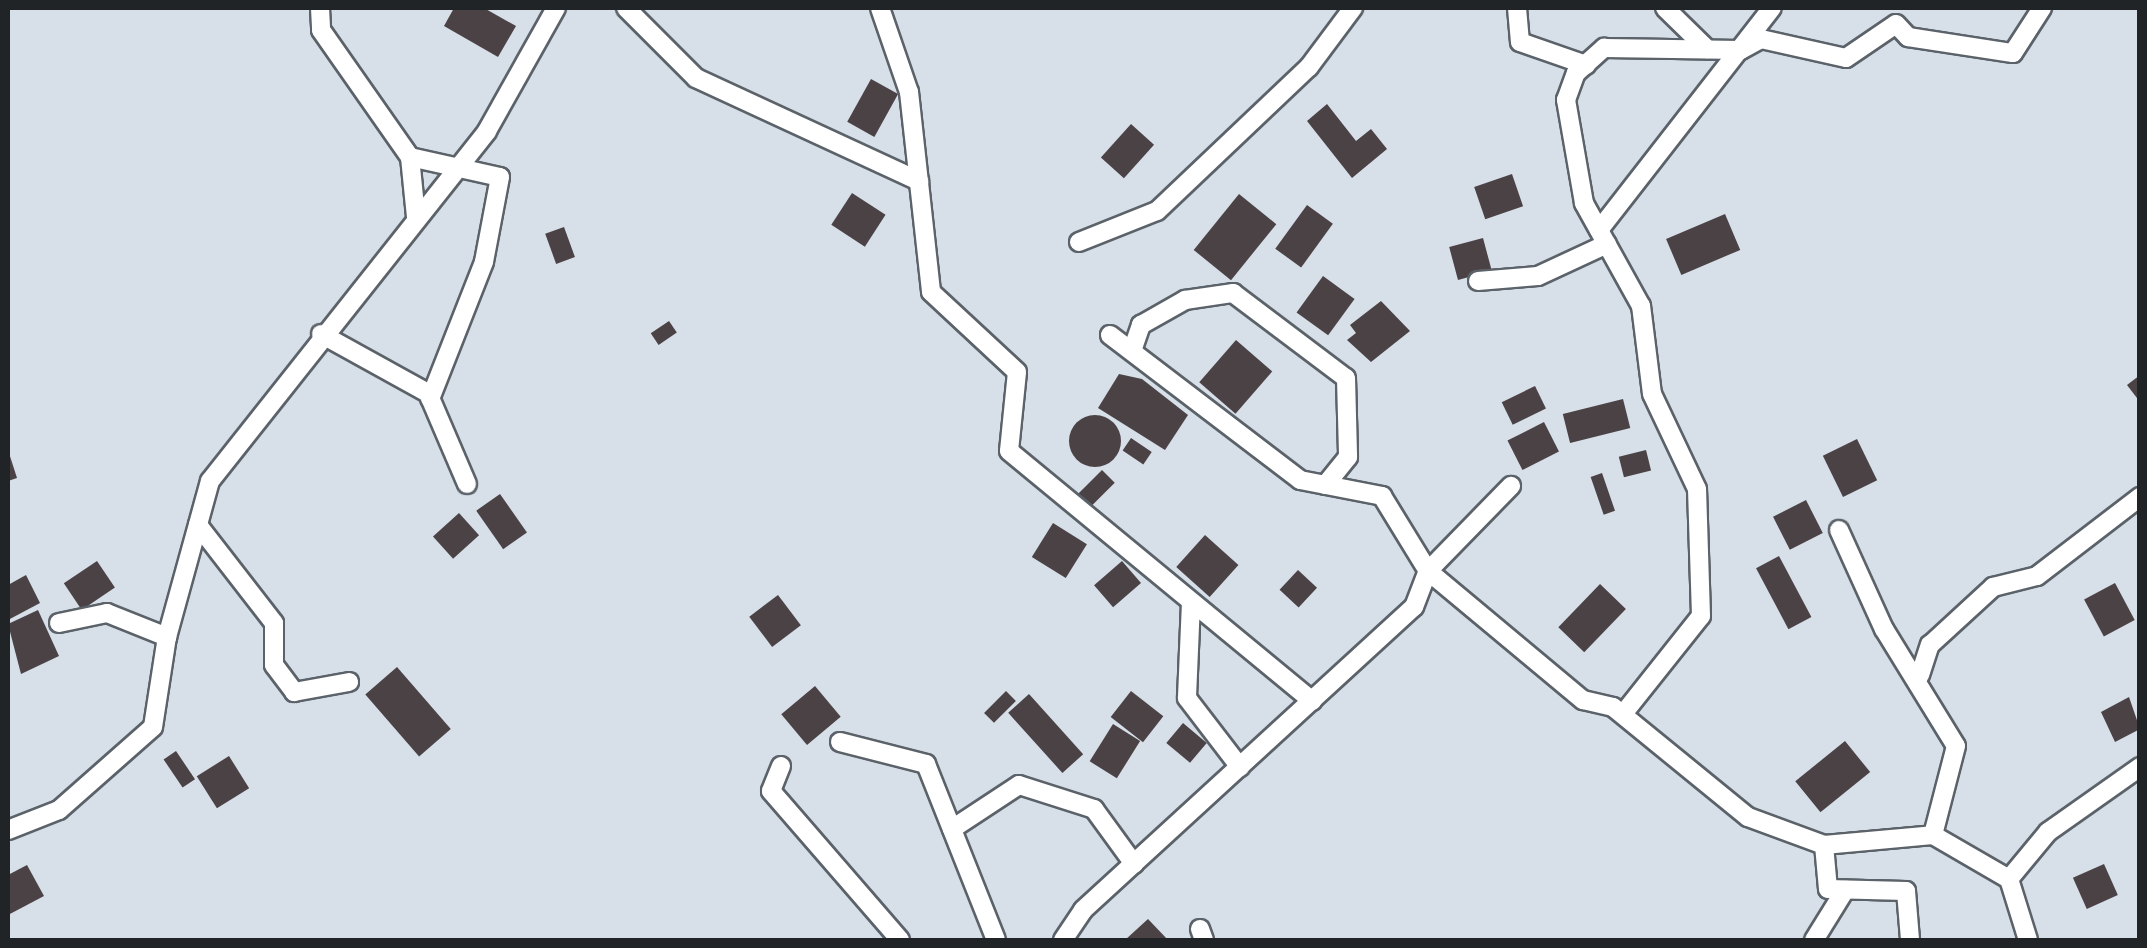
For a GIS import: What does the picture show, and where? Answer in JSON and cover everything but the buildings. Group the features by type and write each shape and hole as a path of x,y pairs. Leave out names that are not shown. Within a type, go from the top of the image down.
{"street":[{"path":"320,8 321,30 410,157 416,217"},
{"path":"8,830 60,810 154,727 166,637 210,481 238,436 455,172 556,8"},
{"path":"626,8 696,78 919,182"},
{"path":"880,8 909,92 930,292 1018,372 1009,451 1312,702"},
{"path":"1079,242 1157,211 1308,67 1353,8"},
{"path":"1517,8 1520,42 1586,65"},
{"path":"1666,8 1707,50"},
{"path":"1478,281 1538,276 1603,237 1772,8"},
{"path":"1623,714 1701,616 1697,489 1652,394 1641,306 1584,203 1566,100 1586,65 1604,48 1741,50 1761,39 1846,58 1896,24 1908,36 2013,53 2042,8"},
{"path":"410,157 455,172 500,177 484,262 430,399"},
{"path":"1132,351 1140,326 1186,300 1234,293 1346,378 1348,457 1325,485"},
{"path":"322,334 430,399 466,484"},
{"path":"1110,335 1300,480 1382,496 1428,571 1583,700 1623,714 1748,818 1824,845 1933,836 2008,878 2028,940"},
{"path":"1063,940 1134,864 1414,607 1428,571 1510,486"},
{"path":"1920,675 1930,645 1994,586 2037,576 2140,497"},
{"path":"198,525 274,623 274,665 294,692 349,682"},
{"path":"1839,530 1884,630 1920,675 1956,746 1933,836"},
{"path":"1191,602 1187,698 1240,767"},
{"path":"60,623 106,613 166,637"},
{"path":"840,742 926,764 996,940"},
{"path":"781,766 770,790 900,940"},
{"path":"2008,878 2048,832 2140,767"},
{"path":"952,828 1020,785 1094,810 1134,864"},
{"path":"1824,845 1828,889 1906,891 1910,940"},
{"path":"1814,940 1845,890"}]}
